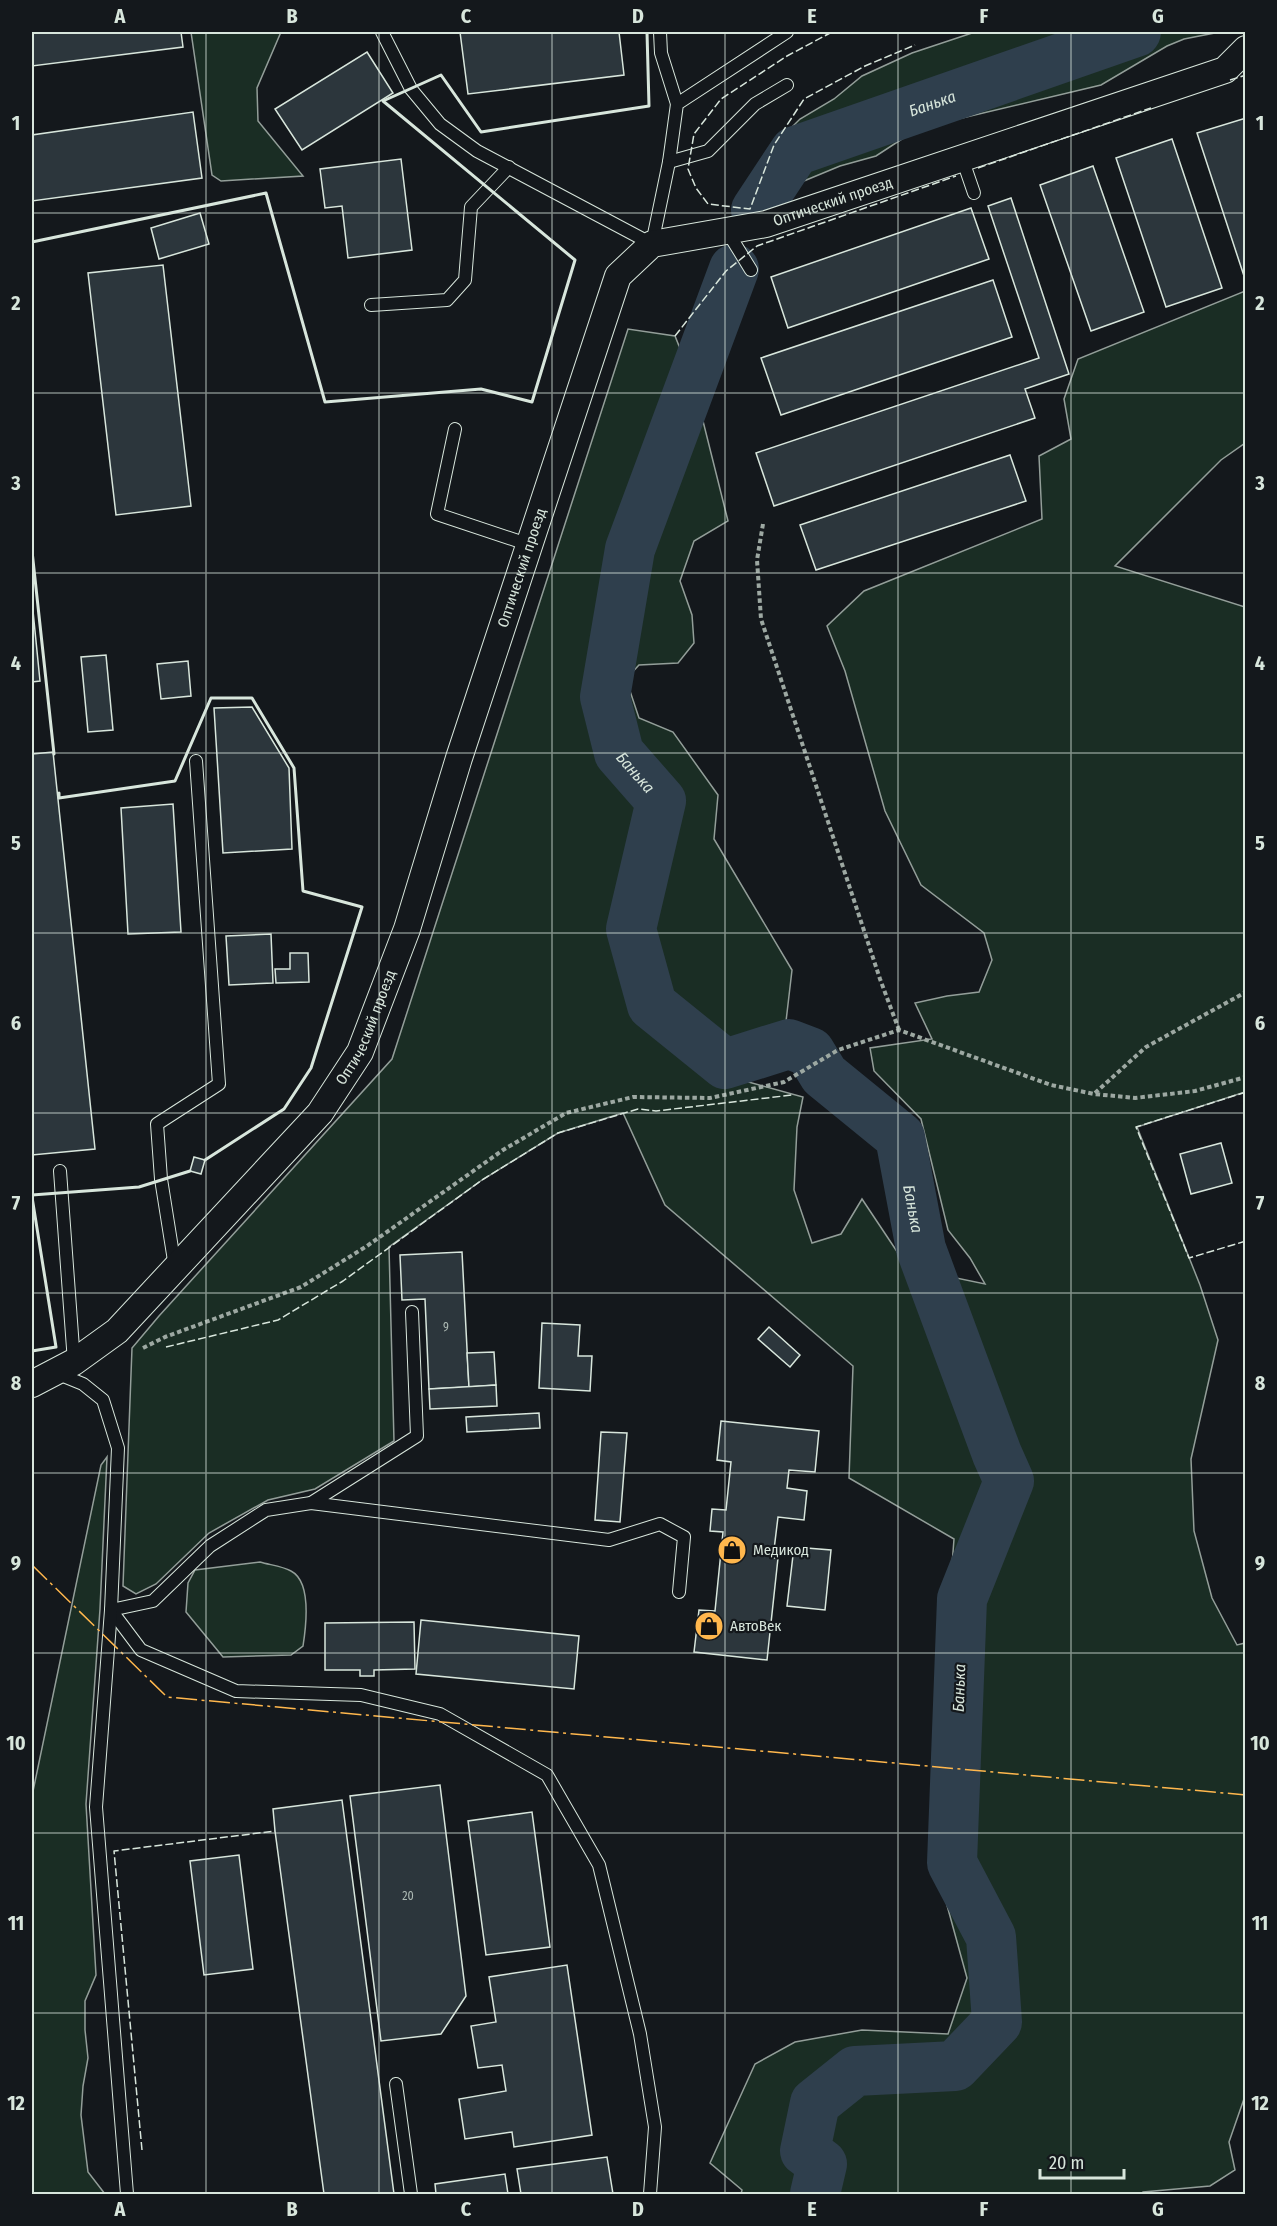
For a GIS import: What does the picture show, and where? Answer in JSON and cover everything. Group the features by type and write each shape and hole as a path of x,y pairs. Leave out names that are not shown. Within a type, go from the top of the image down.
{"street":[{"name":"Оптический проезд","path":"32,1384 65,1367 117,1331 320,1113 360,1052 407,929 459,758 618,276 652,244 766,224 1226,70 1245,49"}],"lane":[{"path":"382,32 411,89 440,124 477,151 652,244 669,162 677,104 661,53 660,32"},
{"path":"677,104 788,32"},
{"path":"669,162 708,151 755,104 787,86"},
{"path":"962,158 974,193"},
{"path":"371,305 447,300 465,280 471,207 509,167"},
{"path":"727,231 751,270"},
{"path":"455,429 437,514 530,545"},
{"path":"175,1268 161,1179 158,1124 219,1084 196,761"},
{"path":"60,1171 65,1367 103,1400 118,1448 111,1610 96,1807 127,2194"},
{"path":"311,1503 417,1436 412,1312"},
{"path":"111,1610 153,1602 210,1546 266,1510 311,1503 609,1540 660,1524 684,1538 679,1592"},
{"path":"111,1610 141,1650 236,1691 361,1695 440,1714 547,1775 599,1865 640,2034 655,2127 650,2194"},
{"path":"396,2084 411,2194"}],"path":[{"path":"763,524 757,560 761,619 899,1030"},
{"path":"1094,1094 1146,1047 1245,992"},
{"path":"143,1348 165,1337 301,1287 367,1246 503,1150 566,1113 633,1097 710,1098 784,1082 838,1050 899,1030 1050,1085 1094,1094 1135,1098 1195,1090 1245,1077"}],"green space":[{"path":"191,32 281,32 257,88 258,121 303,176 221,181 212,175"},
{"path":"975,32 1220,32 1184,39 1167,46 1101,85 941,123 905,137 876,156 840,166 787,188 756,210 774,145 800,119 834,99 862,76 912,53"},
{"path":"1245,291 1245,443 1221,460 1115,566 1245,607 1245,1092 1137,1127 1200,1285 1218,1340 1191,1459 1194,1531 1212,1598 1237,1645 1245,1643 1246,2093 1229,2142 1235,2170 1210,2186 1141,2194 741,2194 742,2190 710,2163 755,2064 795,2042 862,2030 948,2034 967,1978 942,1887 935,1787 954,1539 849,1478 853,1366 665,1205 623,1113 558,1133 482,1180 389,1247 394,1441 315,1489 268,1500 209,1533 156,1584 136,1594 123,1586 132,1348 392,1059 628,329 675,336 693,381 728,521 694,541 680,581 692,615 694,643 678,663 639,665 626,679 639,718 673,732 718,795 714,839 792,970 785,1030 719,1074 803,1097 797,1127 794,1190 812,1243 841,1234 862,1199 908,1268 985,1284 970,1258 948,1230 921,1119 874,1071 870,1048 932,1039 915,1003 979,992 992,960 984,933 921,885 885,811 845,671 827,626 864,591 1042,519 1039,456 1071,439 1064,399 1078,359"},
{"path":"107,1457 100,1609 86,1804 96,1975 85,2001 88,2058 81,2115 88,2172 105,2194 32,2194 32,1796 101,1465"},
{"path":"260,1562 291,1571 298,1577 305,1595 306,1606 303,1646 291,1655 223,1657 186,1612 188,1583 195,1570"}],"building":[{"path":"32,32 181,32 183,47 32,66"},
{"path":"460,32 619,32 624,75 468,94"},
{"path":"367,52 393,93 302,150 275,109"},
{"path":"193,112 202,178 32,201 32,135"},
{"path":"1246,118 1246,276 1244,276 1197,133"},
{"path":"1172,139 1222,288 1166,307 1116,158"},
{"path":"401,159 412,250 348,258 342,206 325,208 320,169"},
{"path":"1093,166 1144,312 1091,331 1040,185"},
{"path":"1011,198 1069,374 1025,389 1035,418 774,506 756,453 1039,358 988,206"},
{"path":"971,208 989,259 788,328 771,277"},
{"path":"200,213 209,244 159,259 151,228"},
{"path":"163,265 191,506 116,515 88,273"},
{"path":"993,280 1012,337 781,415 761,358"},
{"path":"1010,455 1026,501 816,570 800,525"},
{"path":"32,601 40,681 32,682"},
{"path":"106,655 113,730 88,732 81,657"},
{"path":"188,661 191,696 161,699 157,664"},
{"path":"252,707 289,768 292,849 223,853 214,708"},
{"path":"53,752 95,1149 32,1155 32,754"},
{"path":"173,804 181,932 128,934 121,808"},
{"path":"271,934 273,983 229,985 226,936"},
{"path":"290,953 308,953 309,982 276,983 275,969 290,969"},
{"path":"1221,1143 1232,1183 1191,1194 1180,1154"},
{"path":"194,1157 205,1160 201,1174 190,1171"},
{"path":"462,1252 469,1387 429,1389 425,1299 402,1300 400,1255"},
{"path":"542,1323 580,1325 578,1356 592,1356 590,1391 539,1388"},
{"path":"769,1327 800,1355 790,1367 758,1339"},
{"path":"494,1352 496,1385 469,1387 467,1353"},
{"path":"496,1385 497,1406 430,1409 429,1389"},
{"path":"539,1413 540,1428 467,1432 466,1417"},
{"path":"721,1421 819,1431 815,1472 789,1470 787,1488 807,1491 804,1520 778,1517 773,1558 778,1558 767,1660 694,1652 699,1610 715,1611 723,1532 710,1531 712,1509 726,1510 731,1462 717,1460"},
{"path":"601,1432 627,1433 620,1522 595,1520"},
{"path":"794,1547 831,1550 825,1610 787,1606"},
{"path":"421,1620 579,1636 574,1689 416,1674"},
{"path":"414,1622 415,1669 374,1670 374,1676 360,1676 360,1670 325,1670 325,1623"},
{"path":"440,1785 466,1996 441,2034 381,2041 350,1796"},
{"path":"342,1800 394,2194 324,2194 275,1831 273,1809"},
{"path":"532,1812 550,1947 486,1955 468,1821"},
{"path":"239,1855 253,1969 204,1975 190,1861"},
{"path":"567,1965 592,2135 514,2147 512,2132 465,2139 459,2099 506,2091 502,2065 478,2068 471,2026 496,2022 489,1977"},
{"path":"607,2157 613,2194 521,2194 517,2169"},
{"path":"505,2174 508,2194 436,2194 435,2184"}],"waterway":[{"name":"Банька","path":"756,210 795,151 1136,32"},
{"name":"Банька","path":"734,269 630,549 605,697 619,753 661,801 631,929 652,1005 725,1064 789,1044 810,1052 824,1075 900,1137 921,1249 1009,1481 962,1599 952,1863 991,1937 997,2022 955,2066 855,2071 815,2103 805,2151 822,2164 815,2194"}],"fence":[{"path":"832,32 787,56 721,99 694,134 688,169 696,188 708,204 750,209 774,145 804,99 865,66 915,45"},
{"path":"1230,80 1246,75"},
{"path":"978,168 1151,108"},
{"path":"675,336 726,271 757,246 956,176"},
{"path":"1246,1092 1136,1127 1189,1258 1246,1241"},
{"path":"166,1347 278,1320 343,1281 482,1180 558,1133 638,1109 656,1111 792,1095"},
{"path":"142,2150 114,1851 275,1831"}],"wall":[{"path":"32,242 266,193 325,402 481,389 532,402 575,260 383,101 441,75 481,132 649,106 647,32"},
{"path":"32,551 54,754"},
{"path":"59,793 59,798 175,781 211,698 252,698 294,768 303,891 362,907 311,1068 284,1109 205,1160"},
{"path":"32,1195 139,1187 190,1171"},
{"path":"32,1197 56,1347 32,1351"}],"power":[{"path":"32,1565 167,1697 1246,1795"}],"place":[{"name":"Медикод","path":"732,1550"},
{"name":"АвтоВек","path":"709,1626"}]}
